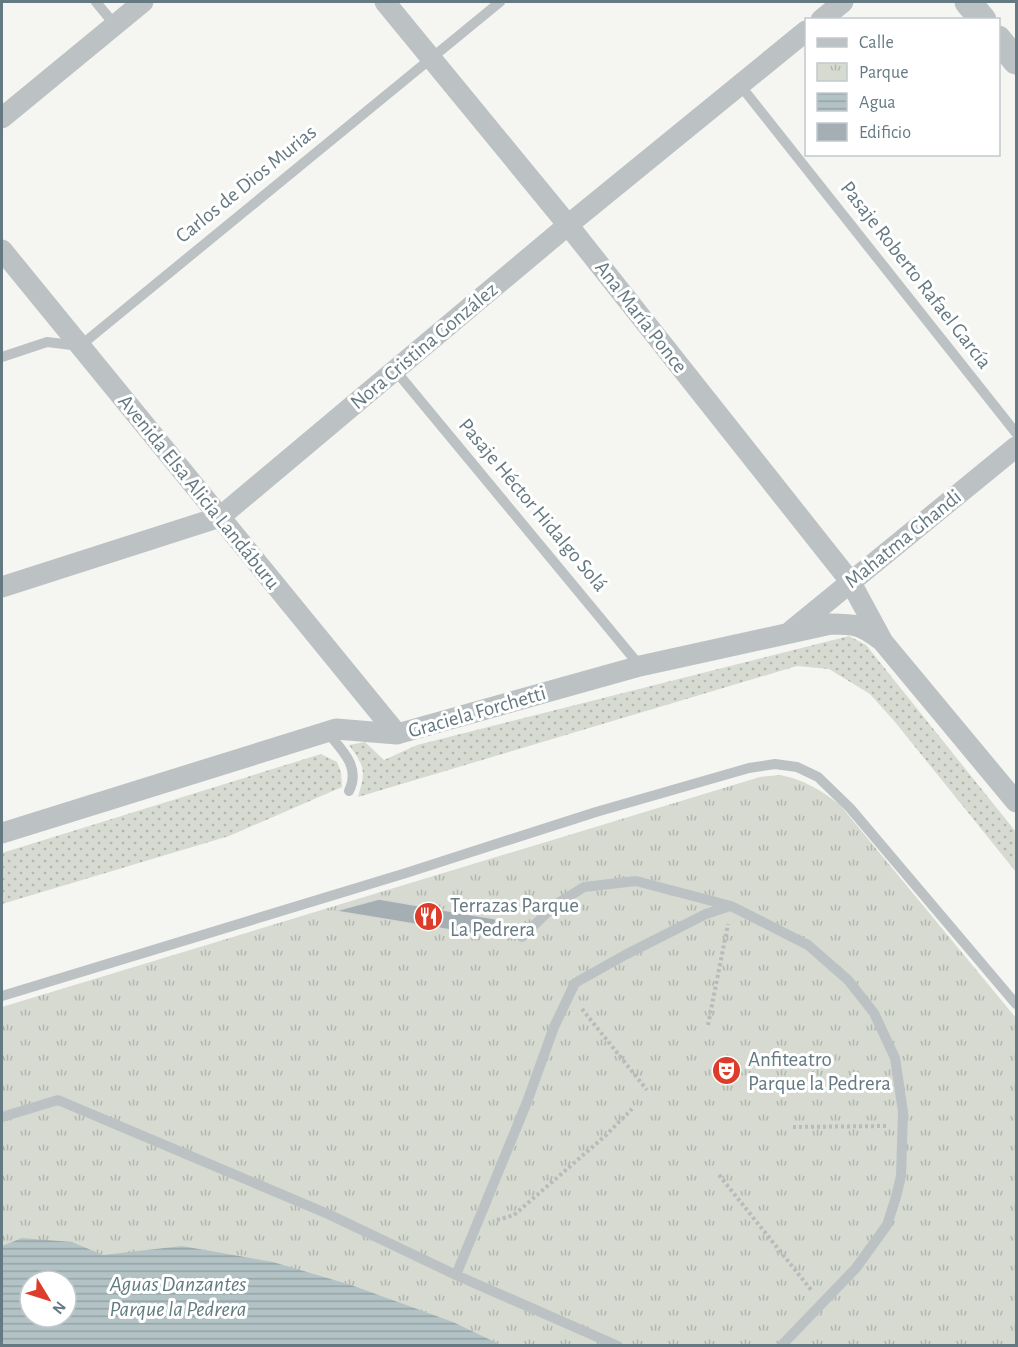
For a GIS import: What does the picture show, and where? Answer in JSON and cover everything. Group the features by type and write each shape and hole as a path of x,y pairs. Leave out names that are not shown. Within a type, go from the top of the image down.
{"street":[{"path":"2,118 143,2"},
{"name":"Ana María Ponce","path":"385,2 568,225 850,581 883,642"},
{"path":"823,18 843,2"},
{"path":"968,2 981,18"},
{"name":"Nora Cristina González","path":"2,586 220,517 568,225 805,33"},
{"path":"1000,40 1017,61"},
{"name":"Avenida Elsa Alicia Landáburu","path":"2,250 397,734"},
{"name":"Mahatma Ghandi","path":"790,631 1017,447"},
{"name":"Graciela Forchetti","path":"2,833 336,729 397,734 640,666 790,631 831,624 864,627 883,642"},
{"path":"883,642 1017,802"}],"lane":[{"path":"96,2 115,25"},
{"name":"Carlos de Dios Murias","path":"80,346 500,2"},
{"name":"Pasaje Roberto Rafael García","path":"740,85 1017,433"},
{"path":"2,357 47,342 80,346"},
{"name":"Pasaje Héctor Hidalgo Solá","path":"395,370 640,666"},
{"path":"327,732 345,753 352,768 354,781 349,791"},
{"path":"2,996 406,873 596,812 749,768 775,764 797,767 818,777 850,808 1017,1004"},
{"path":"522,937 555,905 585,887 636,881 731,906 808,945 848,980 874,1013 895,1058 903,1112 901,1176 887,1225 856,1268 781,1346"},
{"path":"456,1275 527,1102 554,1027 576,982 706,914 731,906"},
{"path":"2,1117 58,1100 328,1214 456,1275 618,1346"}],"path":[{"path":"708,1025 731,906"},
{"path":"570,994 647,1090"},
{"path":"477,1226 514,1215 632,1109"},
{"path":"793,1127 903,1126"},
{"path":"719,1175 822,1303"}],"green space":[{"path":"849,636 866,645 1016,832 1016,872 870,694 829,669 797,666 358,797 363,775 361,764 349,745 365,742 384,760 417,745"},
{"path":"321,754 337,762 341,772 342,787 229,836 2,904 2,853"},
{"path":"779,775 796,779 819,790 840,805 1016,1018 1016,1345 2,1346 2,1007 760,777"}],"water":[{"name":"Aguas Danzantes Parque la Pedrera","path":"22,1238 72,1242 103,1255 182,1246 273,1262 351,1285 453,1322 501,1345 2,1345 2,1246"}],"building":[{"name":"Terrazas Parque La Pedrera","path":"379,899 496,919 493,937 335,911"}],"place":[{"name":"Terrazas Parque La Pedrera","path":"429,917"},
{"name":"Anfiteatro Parque la Pedrera","path":"727,1071"}]}
